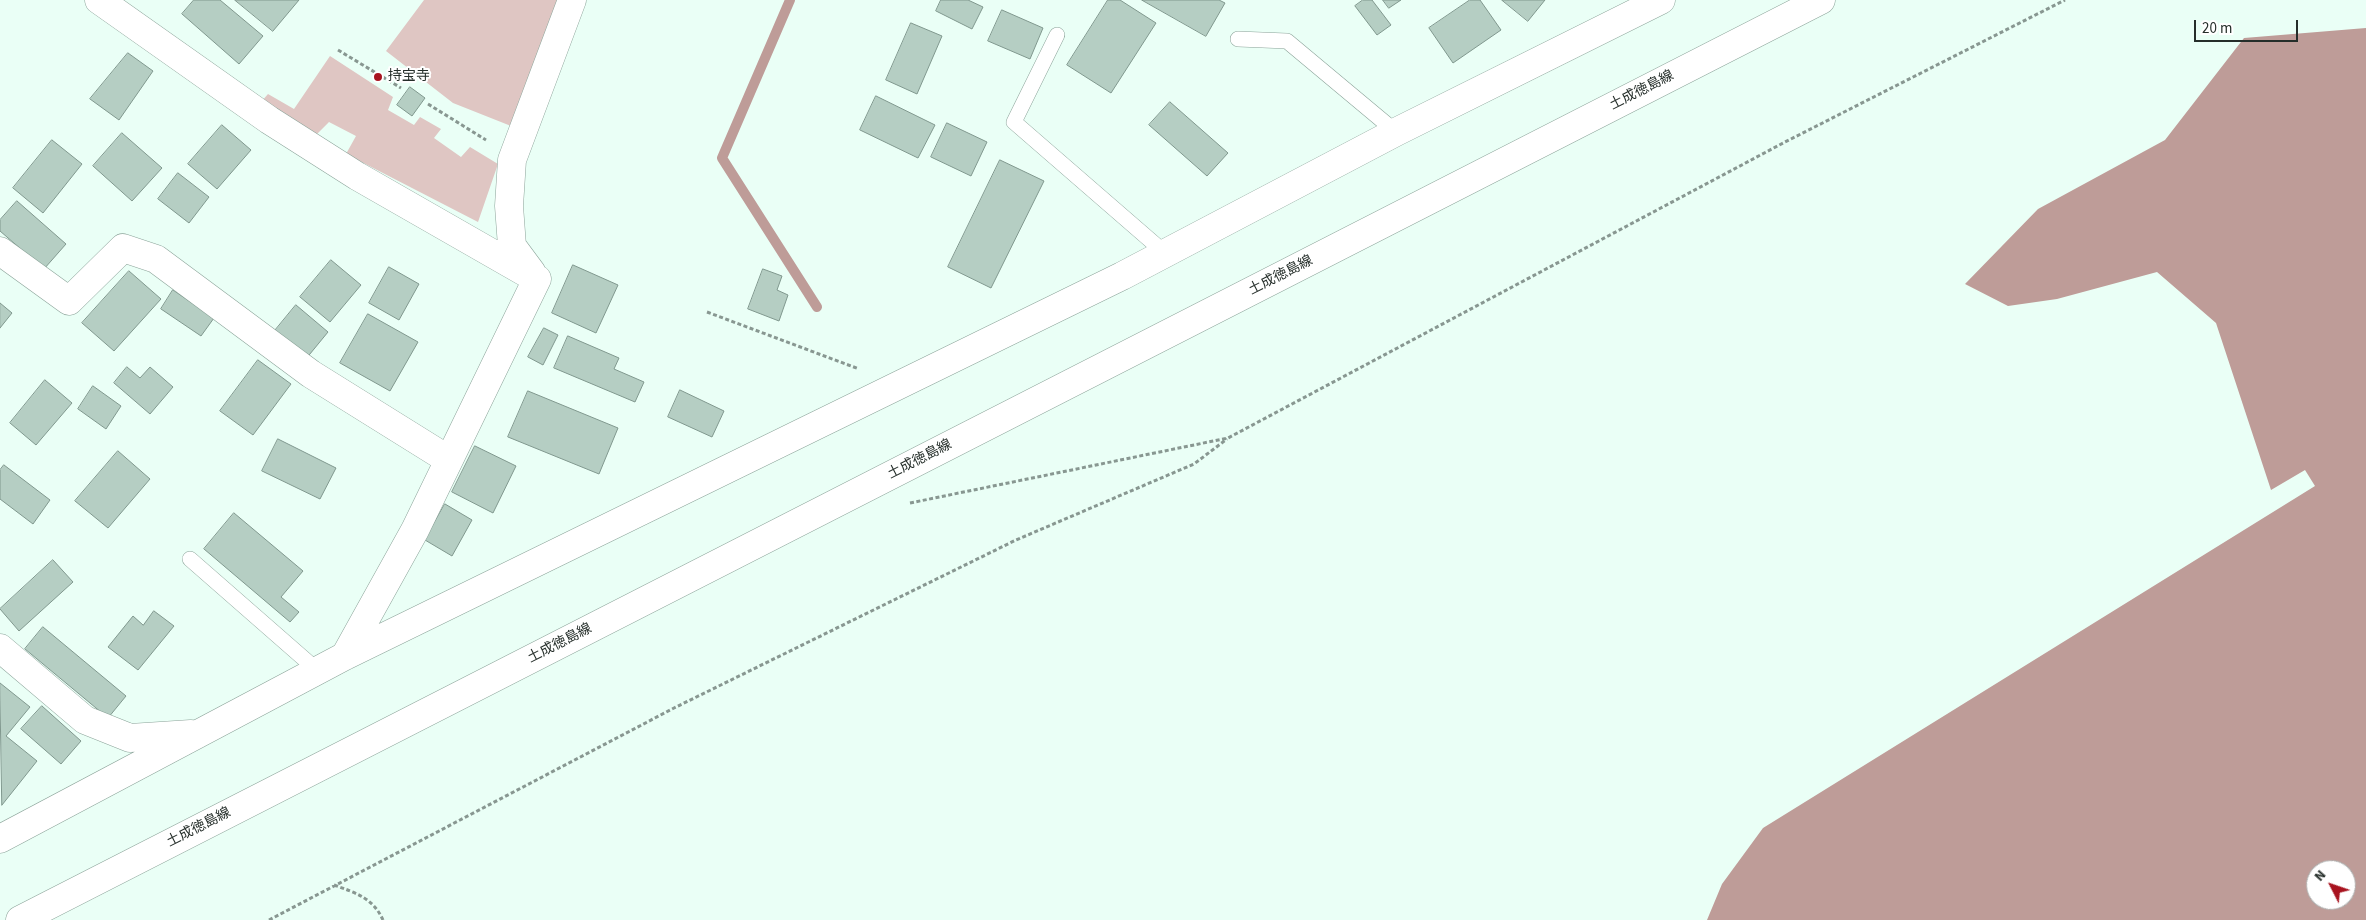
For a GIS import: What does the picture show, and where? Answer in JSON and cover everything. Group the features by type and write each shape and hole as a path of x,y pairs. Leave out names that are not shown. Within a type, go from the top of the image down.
{"street":[{"path":"99,0 269,120 317,151 537,279"},
{"path":"537,279 512,246 509,206 512,160 572,0"},
{"path":"0,839 345,656 1164,254 1396,132 1661,0"},
{"name":"土成徳島線","path":"20,920 1821,0"},
{"path":"0,251 69,301 123,248 156,259 311,374 449,460"},
{"path":"345,656 415,530 537,279"},
{"path":"0,648 85,720 130,738 201,733"}],"lane":[{"path":"1057,35 1014,122 1164,254"},
{"path":"1238,39 1288,41 1396,132"},
{"path":"190,560 318,672"}],"path":[{"path":"269,920 674,708 989,553 1194,464 1228,438 1785,142 2065,0"},
{"path":"338,50 401,88"},
{"path":"428,104 494,144"},
{"path":"707,312 857,369 866,367"},
{"path":"909,503 1228,438"},
{"path":"334,885 364,896 373,903 384,920"}],"shaded area":[{"path":"424,0 558,0 511,126 453,103 386,51"},
{"path":"2366,28 2366,920 1707,920 1722,884 1763,828 2315,486 2305,470 2271,490 2216,323 2157,272 2057,299 2008,306 1965,284 2038,209 2165,140 2244,38"},
{"path":"330,56 393,97 388,110 414,125 420,117 441,129 434,138 461,157 470,147 498,164 478,222 346,154 356,136 329,122 316,135 261,102 268,94 294,109"}],"building":[{"path":"194,0 220,0 263,36 239,64 182,14"},
{"path":"235,0 299,0 273,31"},
{"path":"941,0 968,0 983,7 972,29 936,11"},
{"path":"1108,0 1120,0 1156,23 1111,93 1067,65"},
{"path":"1142,0 1219,0 1225,3 1206,36"},
{"path":"1363,0 1372,0 1391,25 1377,35 1355,6"},
{"path":"1383,0 1401,0 1389,8"},
{"path":"1470,0 1480,0 1501,30 1453,63 1429,28"},
{"path":"1502,0 1545,0 1528,21"},
{"path":"1002,10 1043,28 1030,59 988,41"},
{"path":"911,23 942,36 917,94 886,80"},
{"path":"128,53 153,71 119,120 90,99"},
{"path":"410,87 425,98 412,116 397,105"},
{"path":"876,96 935,125 918,158 860,130"},
{"path":"1170,102 1228,153 1207,176 1149,125"},
{"path":"947,123 987,142 971,176 931,157"},
{"path":"222,125 251,150 217,189 188,164"},
{"path":"122,133 162,168 132,201 93,166"},
{"path":"52,140 82,164 43,213 13,188"},
{"path":"1000,160 1044,181 991,288 948,267"},
{"path":"178,173 209,197 189,223 158,199"},
{"path":"17,201 66,244 44,269 0,231 0,220"},
{"path":"331,260 361,285 330,322 300,297"},
{"path":"573,265 618,285 596,333 552,313"},
{"path":"389,267 419,284 399,320 369,303"},
{"path":"763,269 782,276 777,290 788,295 779,321 748,309"},
{"path":"129,271 161,299 114,351 82,323"},
{"path":"173,290 214,318 201,336 161,309"},
{"path":"0,303 12,313 0,328"},
{"path":"296,305 328,332 305,360 273,333"},
{"path":"368,314 418,342 390,391 340,363"},
{"path":"544,328 558,335 543,365 528,357"},
{"path":"568,336 619,358 614,369 644,382 635,402 554,368"},
{"path":"258,360 291,384 253,435 220,411"},
{"path":"127,367 140,378 150,367 173,387 150,414 114,383"},
{"path":"45,380 72,403 36,445 10,423"},
{"path":"93,386 121,406 106,429 78,409"},
{"path":"680,390 724,411 712,437 668,417"},
{"path":"528,391 618,428 599,474 508,437"},
{"path":"278,439 336,468 320,499 262,471"},
{"path":"475,446 516,466 493,513 452,492"},
{"path":"118,451 150,479 108,528 75,501"},
{"path":"4,465 50,500 33,524 0,499 0,470"},
{"path":"445,504 472,520 452,556 425,540"},
{"path":"234,513 303,571 281,597 299,612 290,622 204,549"},
{"path":"53,560 73,582 19,631 0,609"},
{"path":"154,611 174,626 138,670 108,647 133,616 143,625"},
{"path":"43,627 126,696 108,718 25,649"},
{"path":"0,683 30,707 6,736 37,761 2,805"},
{"path":"42,706 81,741 61,764 21,729"}],"waterway":[{"path":"790,0 722,158 817,307"}],"place":[{"name":"持宝寺","path":"378,77"}]}
